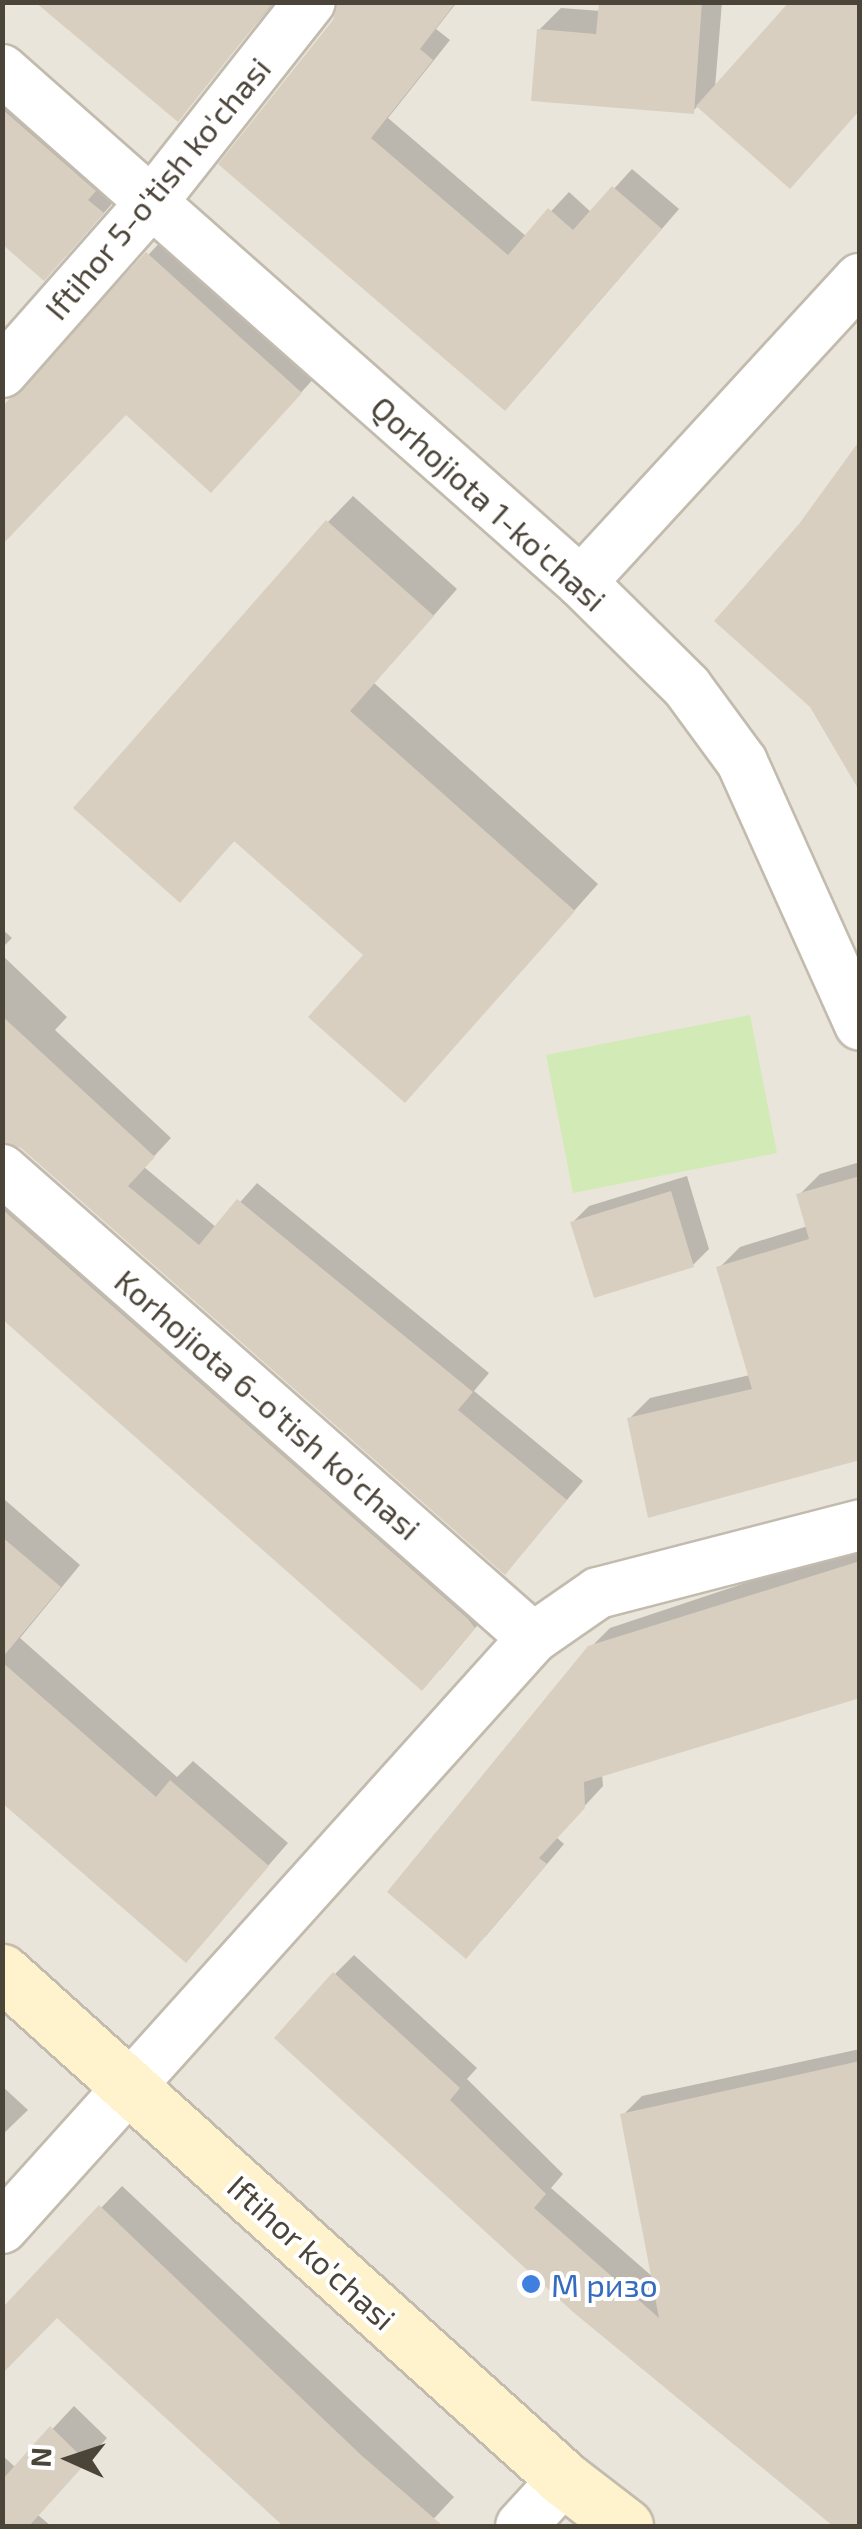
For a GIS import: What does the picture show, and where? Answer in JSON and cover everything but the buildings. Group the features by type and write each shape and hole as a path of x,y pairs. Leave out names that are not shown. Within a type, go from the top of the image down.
{"main road":[{"name":"Iftihor ko'chasi","path":"2,1972 564,2479 625,2526"}],"street":[{"name":"Iftihor 5-o'tish ko'chasi","path":"2,372 151,204 310,2"},
{"name":"Qorhojiota 1-ko'chasi","path":"2,70 581,582 687,687 742,762 860,1025"},
{"path":"581,582 856,290"},
{"name":"Korhojiota 6-o'tish ko'chasi","path":"2,1170 533,1638"},
{"path":"2,2228 533,1638 598,1594 860,1525"},
{"path":"520,2526 564,2479"}],"shaded area":[{"path":"3,3 859,3 859,2526 3,2526"}],"green space":[{"path":"750,1015 777,1153 573,1193 546,1055"}],"place":[{"name":"М ризо","path":"531,2284"}]}
